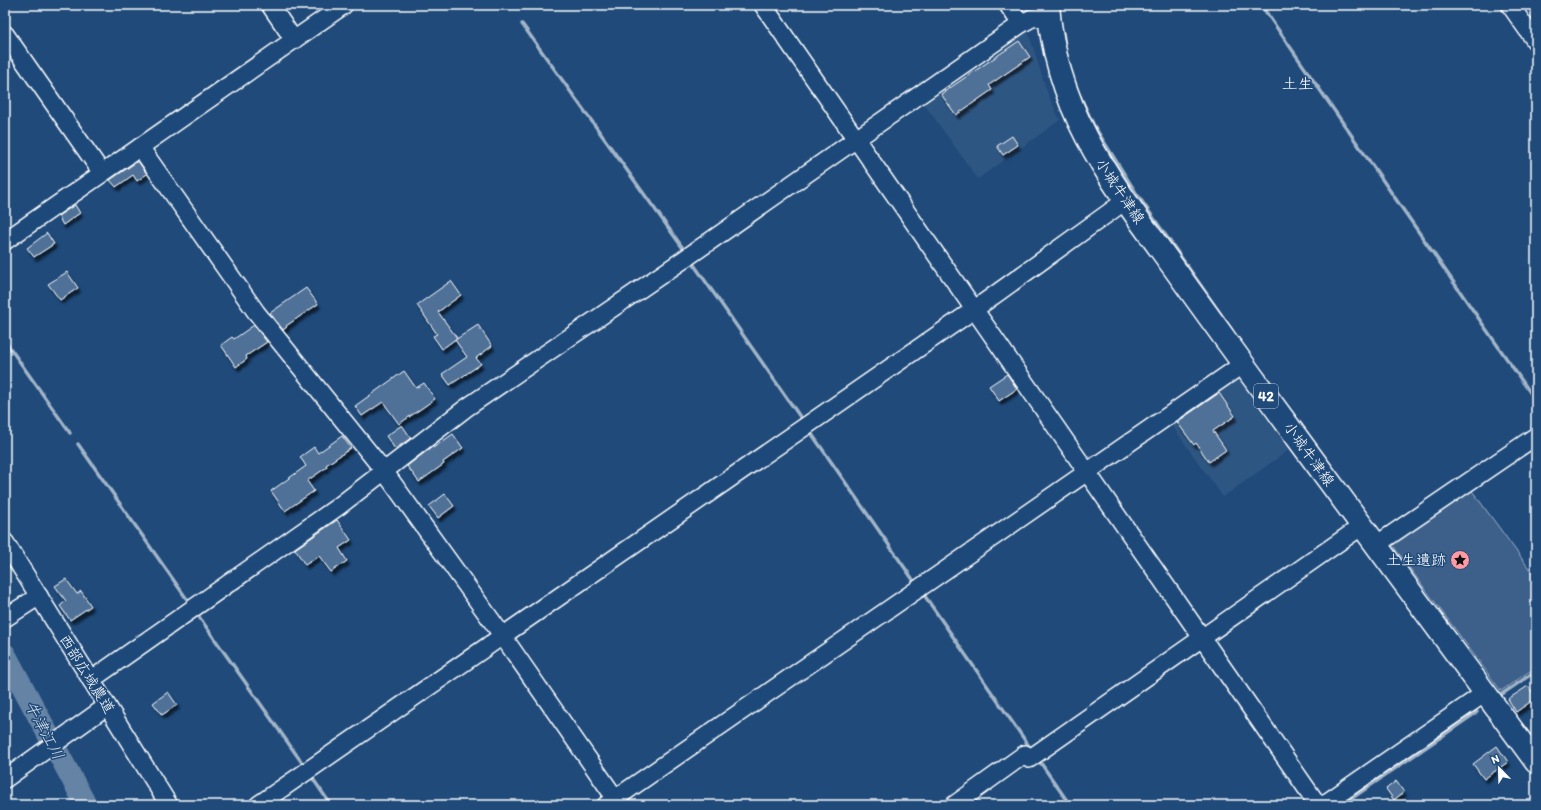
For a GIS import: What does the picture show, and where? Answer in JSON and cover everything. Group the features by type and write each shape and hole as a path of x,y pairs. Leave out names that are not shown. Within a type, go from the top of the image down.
{"main road":[{"name":"小城牛津線","path":"1048,10 1052,43 1058,66 1079,125 1125,201 1362,526 1382,540 1485,693 1536,762"}],"street":[{"path":"270,5 294,40"},
{"path":"5,241 344,5"},
{"path":"763,5 1318,805"},
{"path":"1008,5 1021,24"},
{"path":"1510,5 1536,42"},
{"path":"91,680 339,506 466,408 857,139 1021,24 1048,10"},
{"path":"5,34 102,173"},
{"path":"140,147 256,312 384,471 502,635 614,803 913,591 1243,364"},
{"path":"258,805 974,309 1125,201"},
{"path":"1382,540 1536,436"},
{"path":"954,805 1031,755 1362,526"},
{"name":"西部広域農道","path":"5,542 169,805"},
{"path":"7,616 39,596"},
{"path":"1323,805 1485,693"},
{"path":"5,778 107,706"}],"shaded area":[{"path":"1027,28 1047,92 1060,120 978,179 922,101"},
{"path":"1234,373 1289,450 1223,497 1168,420"},
{"path":"1470,488 1536,578 1536,667 1501,691 1391,543"}],"building":[{"path":"1019,41 1030,57 989,85 992,90 956,115 941,94"},
{"path":"1012,136 1018,145 1003,155 997,146"},
{"path":"138,161 147,174 137,181 133,175 116,187 110,180"},
{"path":"75,205 80,213 63,225 58,216"},
{"path":"47,233 54,244 34,257 27,248"},
{"path":"67,272 78,288 60,300 48,284"},
{"path":"451,281 461,295 438,312 457,338 442,349 433,336 437,334 417,305"},
{"path":"306,288 318,304 286,326 287,327 283,330 270,313"},
{"path":"254,325 267,342 246,356 247,359 236,367 221,345 232,337 234,339"},
{"path":"478,325 492,346 476,358 481,364 450,385 442,374 467,357 455,340"},
{"path":"404,371 416,388 424,383 435,399 399,424 383,402 362,416 355,406"},
{"path":"1007,374 1017,389 999,401 989,386"},
{"path":"1219,393 1235,416 1213,431 1226,450 1209,462 1196,443 1194,445 1177,422"},
{"path":"402,425 411,438 395,449 386,436"},
{"path":"453,434 463,448 419,482 407,466 432,447 433,448"},
{"path":"342,436 351,448 326,465 327,467 307,481 314,491 285,511 271,491 306,466 300,457 314,447 318,453"},
{"path":"445,494 454,506 438,518 429,506"},
{"path":"337,520 351,540 339,548 347,561 331,572 319,556 305,565 295,549"},
{"path":"66,579 77,594 81,591 91,606 70,620 60,606 66,601 55,586"},
{"path":"1528,686 1536,698 1516,712 1508,699"},
{"path":"168,692 177,705 162,715 153,703"},
{"path":"1497,746 1508,762 1484,779 1473,764"},
{"path":"1396,781 1404,792 1394,800 1386,789"}],"waterway":[{"path":"1261,5 1536,401"},
{"path":"522,24 685,251"},
{"path":"1063,32 1065,46"},
{"path":"1080,96 1094,126 1136,193 1232,330"},
{"path":"692,262 803,421"},
{"path":"5,341 70,433"},
{"path":"809,430 916,584"},
{"path":"78,444 191,605"},
{"path":"922,592 1031,749"},
{"path":"197,614 303,764"},
{"name":"牛津江川","path":"5,654 86,805"},
{"path":"1498,693 1499,696 1536,671"},
{"path":"1342,805 1477,712"},
{"path":"1038,759 1070,805"},
{"path":"311,776 331,805"}],"place":[{"name":"土生遺跡","path":"1460,560"}],"district":[{"name":"土生","path":"1298,83"}]}
